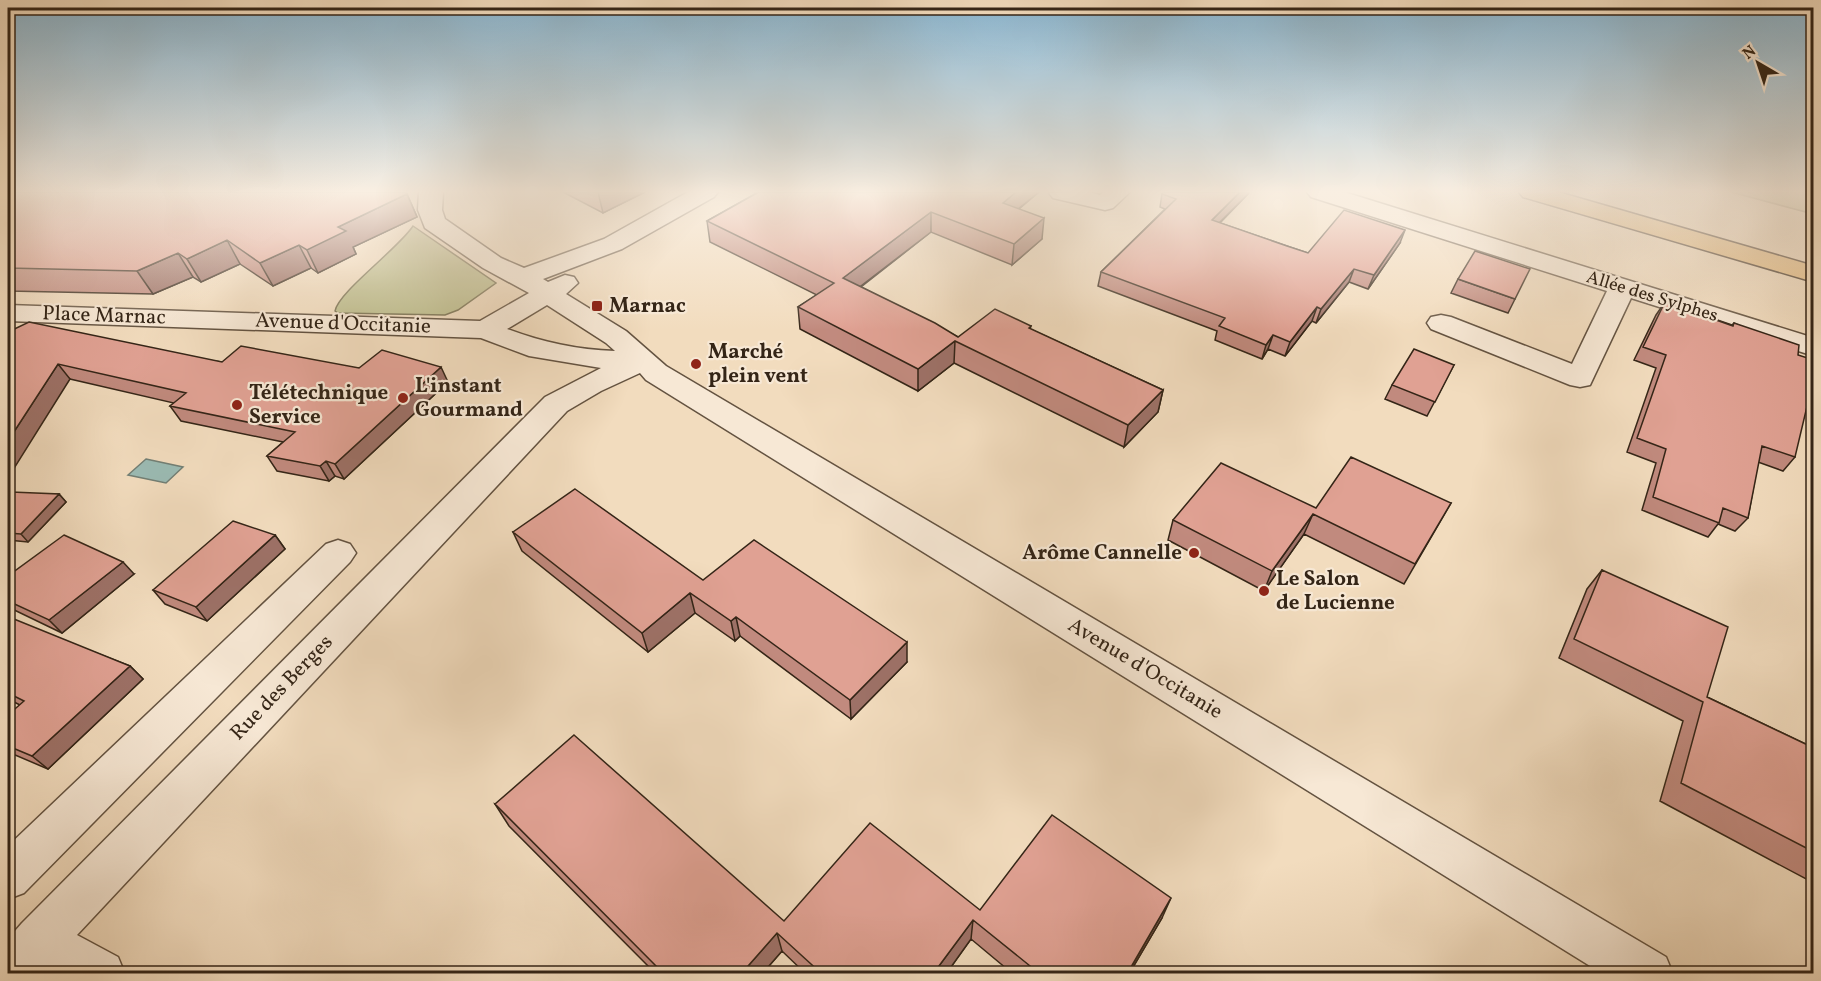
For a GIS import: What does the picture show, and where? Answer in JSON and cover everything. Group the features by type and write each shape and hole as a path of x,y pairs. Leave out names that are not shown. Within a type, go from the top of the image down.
{"main road":[{"path":"1689,238 1814,274"}],"street":[{"name":"Avenue d'Occitanie","path":"453,238 492,263 523,278 616,337 656,373 1649,974"},
{"path":"523,278 624,238"},
{"name":"Allée des Sylphes","path":"1463,238 1814,347"},
{"path":"485,330 549,294 592,265 613,244"},
{"path":"1441,324 1580,378 1622,288"},
{"name":"Place Marnac","path":"8,313 201,318"},
{"name":"Avenue d'Occitanie","path":"201,318 485,330 529,347 589,359 644,360"},
{"name":"Avenue d'Occitanie","path":"529,347 549,366 554,383 556,404"},
{"path":"556,404 591,384 644,360"},
{"name":"Rue des Berges","path":"23,956 556,404"},
{"path":"8,877 338,553"},
{"path":"23,956 101,974"}],"green space":[{"path":"403,238 430,238 496,283 458,310 445,315 338,313 335,311 346,293"}],"water":[{"path":"146,459 183,467 166,483 128,475"}],"building":[{"path":"8,238 332,238 307,250 299,245 260,263 227,240 187,259 178,253 137,271 8,268"},
{"path":"741,238 897,238 843,278 935,323 958,337 995,309 1031,326 1029,328 1163,390 1128,425 955,341 918,369 798,307 834,283"},
{"path":"998,238 1021,238 1014,244"},
{"path":"1136,238 1264,238 1308,253 1321,238 1400,238 1374,275 1354,269 1321,309 1317,307 1290,342 1273,335 1266,345 1219,326 1225,318 1101,272"},
{"path":"1475,251 1530,269 1515,299 1458,279"},
{"path":"1665,302 1733,326 1734,323 1799,345 1798,355 1814,360 1814,377 1795,457 1762,446 1748,518 1723,508 1719,523 1653,497 1666,449 1637,438 1666,355 1643,347"},
{"path":"29,322 222,362 241,346 359,368 382,350 441,367 335,464 326,461 320,466 267,456 295,432 170,406 186,393 58,364 8,441 8,332"},
{"path":"1414,349 1454,365 1435,402 1392,385"},
{"path":"1351,457 1451,503 1415,564 1313,514 1272,571 1173,520 1221,463 1316,508"},
{"path":"575,489 703,580 754,540 907,642 850,700 736,617 731,621 690,593 642,633 513,532"},
{"path":"11,492 59,494 21,534 8,533 8,496"},
{"path":"233,521 275,535 196,607 153,590"},
{"path":"64,535 123,562 49,620 8,601 8,576"},
{"path":"1602,570 1728,627 1707,697 1814,748 1814,852 1681,783 1703,702 1574,639"},
{"path":"9,617 130,666 32,756 8,746 8,715 24,701 8,693"},
{"path":"574,735 784,921 870,823 980,910 1052,815 1171,898 1127,974 1040,974 973,920 933,974 822,974 777,933 741,974 664,974 495,804"}],"place":[{"name":"Marnac","path":"597,306"},
{"name":"Marché plein vent","path":"696,364"},
{"name":"L'instant Gourmand","path":"403,398"},
{"name":"Télétechnique Service","path":"237,405"},
{"name":"Arôme Cannelle","path":"1194,553"},
{"name":"Le Salon de Lucienne","path":"1264,591"}]}
